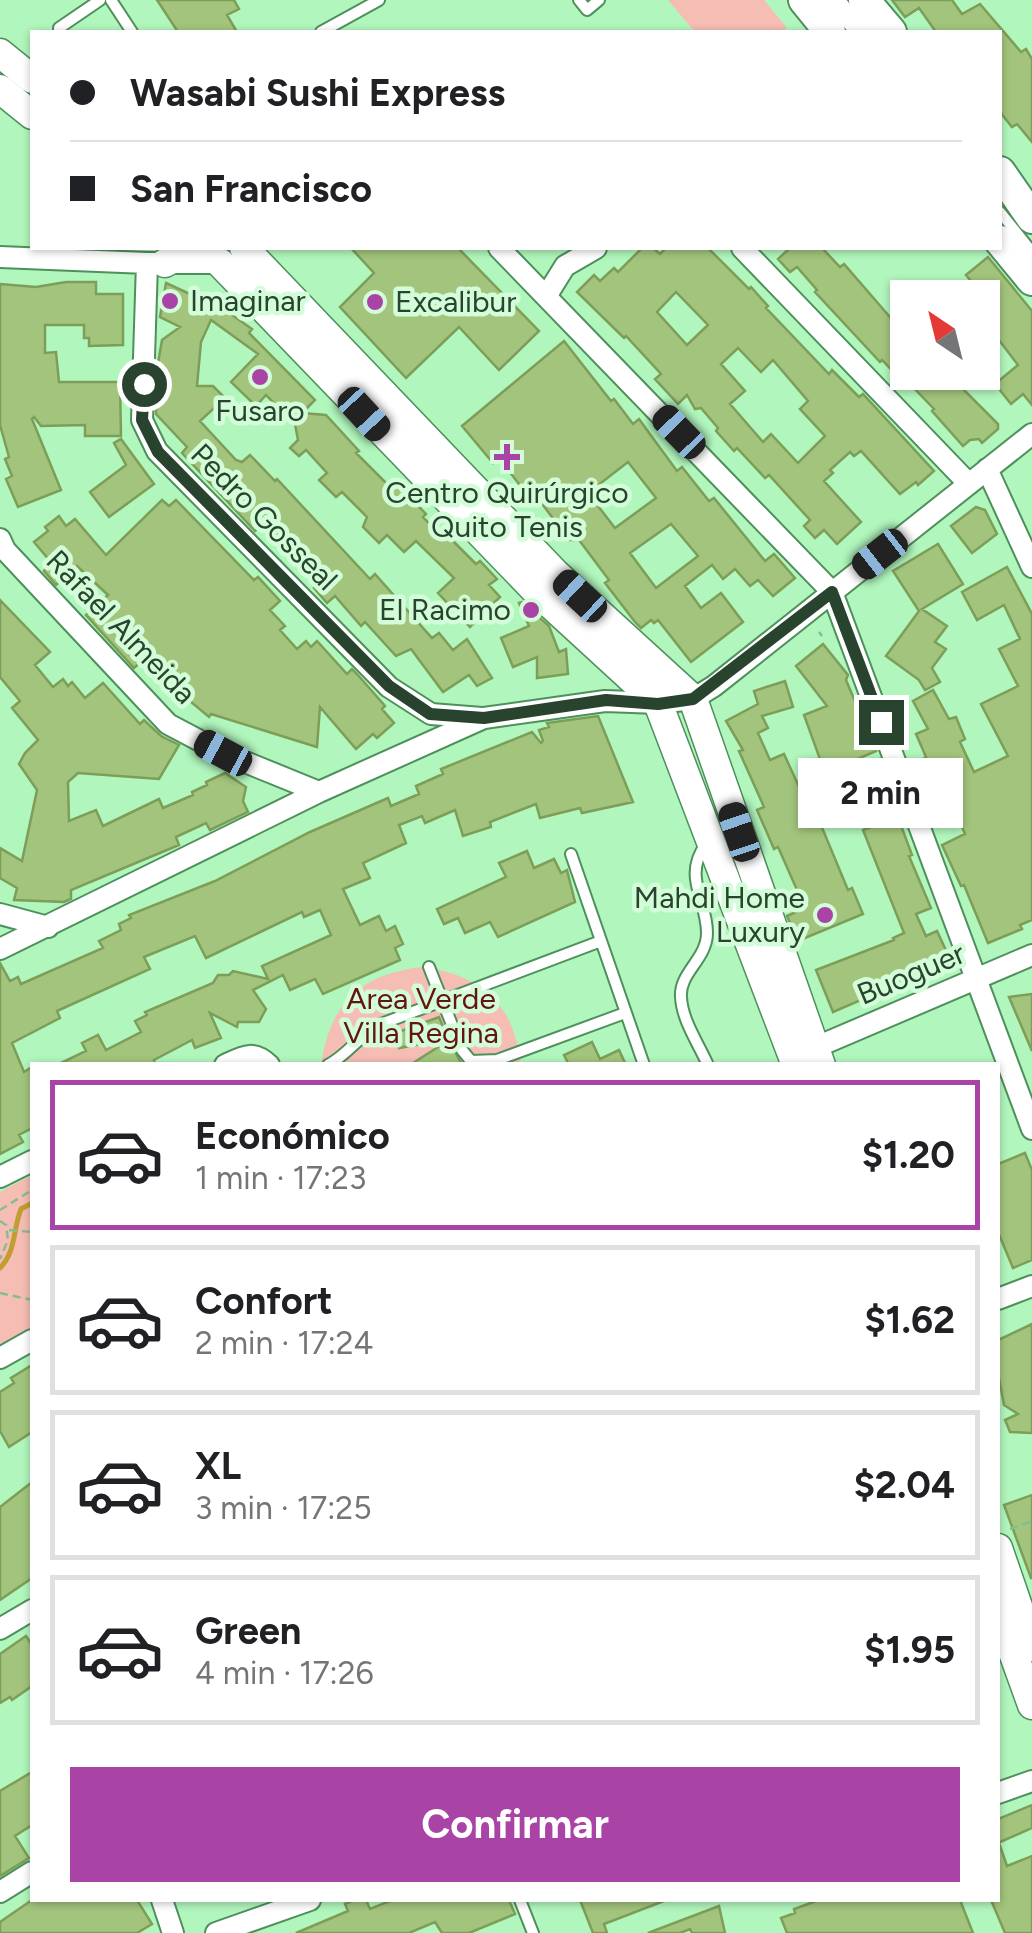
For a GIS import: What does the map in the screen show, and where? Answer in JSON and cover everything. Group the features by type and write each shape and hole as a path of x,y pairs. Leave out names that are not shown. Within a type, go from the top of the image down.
{"main road":[{"path":"804,0 828,30"},
{"path":"864,0 889,30"},
{"path":"1002,172 1032,207"},
{"path":"1002,173 1032,218"},
{"path":"1002,243 1032,280"}],"street":[{"path":"0,53 30,77"},
{"path":"0,89 30,113"},
{"path":"501,250 832,592 1032,1129"},
{"path":"546,295 564,266 592,250"},
{"path":"744,250 969,484"},
{"path":"0,257 165,258 225,251"},
{"path":"225,251 555,573 693,699 810,1059"},
{"path":"225,251 523,578 658,704 710,839 810,1059"},
{"name":"Pedro Gosseal","path":"165,258 142,420 158,452 389,686 430,714 484,718"},
{"path":"0,949 320,792 484,718 606,700 658,704 693,699 1032,434"},
{"path":"987,469 1032,567"},
{"name":"Rafael Almeida","path":"0,539 5,550 168,724 223,753 320,792"},
{"path":"0,914 48,926"},
{"name":"Buoguer","path":"810,1059 1032,955"},
{"path":"231,1062 247,1054 260,1056 267,1062"},
{"path":"0,1177 30,1162"},
{"path":"1000,1299 1032,1286"},
{"path":"0,1358 30,1341"},
{"path":"1000,1540 1032,1705"},
{"path":"0,1629 30,1611"},
{"path":"1000,1615 1018,1648"},
{"path":"1000,1792 1032,1781"},
{"path":"0,1892 30,1873"},
{"path":"163,1902 173,1933"},
{"path":"216,1933 304,1902"}],"lane":[{"path":"59,30 100,0"},
{"path":"110,0 131,30"},
{"path":"325,30 379,0"},
{"path":"579,0 587,10 599,0"},
{"path":"828,0 853,30"},
{"path":"840,0 866,30"},
{"path":"1002,197 1032,234"},
{"path":"1002,214 1032,252"},
{"path":"707,1062 685,1014 681,990 706,945 707,930 694,868 697,856 710,839"},
{"path":"571,854 643,1062"},
{"path":"333,1062 367,1031 600,941"},
{"path":"429,967 465,1055 478,1062 496,1060 625,1013"},
{"path":"340,1058 346,1062"},
{"path":"521,1902 533,1933"}],"path":[{"path":"0,1210 30,1191"},
{"path":"0,1221 8,1230 30,1232"},
{"path":"0,1259 8,1230"},
{"path":"0,1293 30,1300"},
{"path":"1000,1540 1032,1520"}],"green space":[{"path":"668,0 764,0 787,28 784,30 693,30"},
{"name":"Area Verde Villa Regina","path":"422,967 478,985 502,1009 511,1025 520,1062 322,1062 332,1025 352,995 401,971"},
{"path":"30,1176 30,1328 0,1344 0,1192"}],"building":[{"path":"157,0 234,0 239,9 227,15 236,30 177,30"},
{"path":"892,0 952,0 962,14 980,4 1021,52 1026,49 1032,59 1032,142 1017,124 1012,127 1002,114 1002,30 935,30 919,8 905,17"},
{"path":"353,250 460,250 539,331 499,370 459,327 406,378 340,307 374,273"},
{"path":"640,250 655,250 660,254 664,250 710,250 751,287 829,374 832,370 859,397 863,394 934,471 900,494 861,451 854,456 850,452 824,481 861,522 837,544 824,530 815,538 804,526 810,520 769,475 765,478 737,448 734,451 687,395 678,404 655,379 661,374 577,292 594,275 600,281 614,268 618,272","holes":["676,292 708,325 687,345 657,312","738,348 761,372 773,360 808,401 800,409 825,436 798,463 771,434 763,442 730,404 745,391 721,364"]},
{"path":"788,250 824,250 840,267 844,264 890,317 890,368 815,292 797,267 790,272 778,259"},
{"path":"988,257 1032,311 1032,405 1023,394 1011,404 1000,390 1000,380 1018,365 1000,341 1000,280 970,280 966,275"},
{"path":"96,282 96,294 123,294 123,345 89,346 89,338 84,338 84,325 45,325 45,353 56,352 59,382 120,382 121,436 85,436 85,425 41,426 34,417 61,490 18,507 6,479 12,476 0,425 0,284 36,287"},
{"path":"166,283 225,310 252,329 249,333 315,400 302,413 326,415 359,451 356,453 391,488 396,483 444,539 448,536 497,579 489,585 500,597 470,627 438,593 454,578 416,541 404,552 387,535 379,543 363,527 367,517 342,492 336,497 319,480 327,473 306,450 299,456 290,448 298,440 295,424 266,395 256,406 231,382 258,354 211,320 201,342 197,386 213,386 225,398 200,421 236,460 242,462 250,455 277,479 370,579 375,574 432,638 439,633 453,650 467,639 492,678 477,686 469,675 443,692 411,649 396,656 365,622 361,626 335,596 327,603 314,588 322,582 265,522 255,531 182,453 187,447 156,414 162,340 180,327 160,317"},
{"path":"564,341 633,424 639,419 677,471 682,467 709,501 714,498 765,561 774,554 795,578 773,596 758,580 750,586 735,569 723,579 712,565 685,586 701,608 721,593 743,622 691,662 658,620 641,628 635,622 579,540 569,540 537,497 532,501 499,458 493,463 462,426","holes":["628,462 656,498 615,528 588,493","671,524 698,556 656,588 630,553"]},
{"path":"916,390 964,390 998,424 998,429 982,443 979,439 970,440 963,446"},
{"path":"121,439 154,484 109,517 90,492 126,465 114,443"},
{"path":"162,500 169,506 176,500 254,580 258,577 280,601 270,610 285,626 280,630 297,649 306,641 311,647 317,641 347,674 352,669 357,674 385,706 382,709 394,723 356,749 320,707 317,747 211,714 209,717 142,661 134,668 86,615 108,595 77,566 56,585 44,571 50,561 34,542 59,516 66,526 75,519 106,555"},
{"path":"976,507 985,510 997,534 972,553 951,526"},
{"path":"938,544 963,584 922,609 947,626 935,642 946,649 932,668 940,682 925,690 919,680 886,656 919,611 893,571"},
{"path":"1007,567 1032,614 1032,920 1020,925 1022,929 988,943 942,845 965,834 940,778 936,773 931,776 923,759 926,757 916,734 928,729 913,701 933,690 949,719 956,717 965,739 960,742 974,772 1008,756 981,704 1018,686 999,649 1020,639 1004,605 977,620 962,592"},
{"path":"0,600 50,652 35,665 53,687 63,679 68,686 72,682 85,698 103,683 140,724 144,720 161,736 179,745 159,779 78,773 68,782 69,821 96,810 103,826 159,799 163,808 193,795 206,782 225,773 246,787 243,801 248,812 210,830 206,823 176,837 179,845 71,890 71,899 64,902 14,900 17,888 0,878 0,848 22,861 37,790 19,764 38,740 12,708 20,701 0,677"},
{"path":"519,603 549,626 559,652 566,649 568,674 537,678 537,657 513,667 501,638 529,626"},
{"path":"823,644 848,675 846,680 876,751 825,773 804,715 827,706 796,666"},
{"path":"785,681 793,707 762,716 768,728 758,733 770,760 784,754 801,791 806,789 848,890 852,888 863,914 798,941 787,916 805,908 757,810 764,807 739,751 743,750 726,721 758,704 754,691"},
{"path":"598,716 633,802 582,813 580,808 540,818 536,804 463,836 455,810 425,823 422,816 399,825 406,843 363,863 370,878 343,889 360,925 379,916 386,931 395,926 403,944 395,948 400,960 323,994 315,979 290,990 283,975 253,990 266,1009 259,1022 238,1022 237,1027 210,1013 221,1038 195,1048 192,1040 155,1062 63,1062 86,1051 82,1043 98,1035 106,1050 141,1032 135,1021 147,1015 145,1012 213,983 218,975 233,971 268,979 262,966 331,935 320,910 304,917 302,912 206,958 195,936 144,957 150,969 57,1011 60,1018 12,1043 24,1072 30,1068 30,1129 19,1135 23,1142 0,1154 0,963 10,981 18,977 21,984 103,948 99,941 121,930 119,924 131,918 129,915 215,881 310,832 388,798 391,806 419,794 416,786 443,774 441,769 532,732 541,743 539,730 549,727 547,723"},
{"path":"896,812 931,908 916,914 926,936 937,931 949,957 891,988 893,993 865,1003 863,999 833,1012 816,970 904,933 863,830 871,827 869,822"},
{"path":"527,851 534,868 554,859 561,873 567,870 575,902 498,937 490,922 465,933 458,918 444,924 437,909 506,877 499,863"},
{"path":"1032,994 1032,1051 1009,997"},
{"path":"439,1017 448,1039 399,1048 393,1034"},
{"path":"449,1040 460,1062 415,1062"},
{"path":"592,1042 600,1059 619,1050 625,1062 568,1062 564,1055"},
{"path":"1025,1153 1032,1170 1032,1260 1013,1268 1000,1237 1000,1163"},
{"path":"1032,1324 1032,1433 1010,1432 1005,1420 1018,1414 1004,1405 1000,1339"},
{"path":"30,1366 30,1433 9,1447 0,1431 0,1392 14,1383 11,1378"},
{"path":"30,1484 30,1579 0,1600 0,1507"},
{"path":"1032,1495 1032,1578 1031,1578 1004,1505"},
{"path":"26,1636 30,1642 30,1687 0,1703 0,1654"},
{"path":"30,1773 30,1826 15,1836 29,1858 0,1876 0,1791"},
{"path":"1032,1805 1032,1828 1000,1842 1000,1818"},
{"path":"1000,1846 1007,1866 1032,1856 1032,1933 1005,1933 992,1902 1000,1902"},
{"path":"30,1901 138,1902 152,1924 137,1933 0,1933 0,1922"},
{"path":"367,1902 370,1909 387,1902 510,1902 515,1914 469,1933 442,1933 435,1922 409,1933 296,1933 348,1911 345,1904"},
{"path":"581,1902 661,1902 604,1924 607,1933 593,1933"},
{"path":"813,1902 961,1902 973,1933 787,1933 781,1918 795,1913 794,1909"},
{"path":"719,1906 725,1933 692,1933 690,1929 680,1933 648,1933"}],"waterway":[{"path":"0,1268 12,1248 21,1209 30,1204"}],"place":[{"name":"Imaginar","path":"170,301"},
{"name":"Excalibur","path":"375,302"},
{"name":"Fusaro","path":"260,377"},
{"name":"Centro Quirúrgico Quito Tenis","path":"507,457"},
{"name":"El Racimo","path":"531,610"},
{"name":"Mahdi Home Luxury","path":"825,915"}],"route":[{"path":"144,384 142,420 158,452 389,686 430,714 484,718 606,700 658,704 693,699 832,592 881,722"}]}
